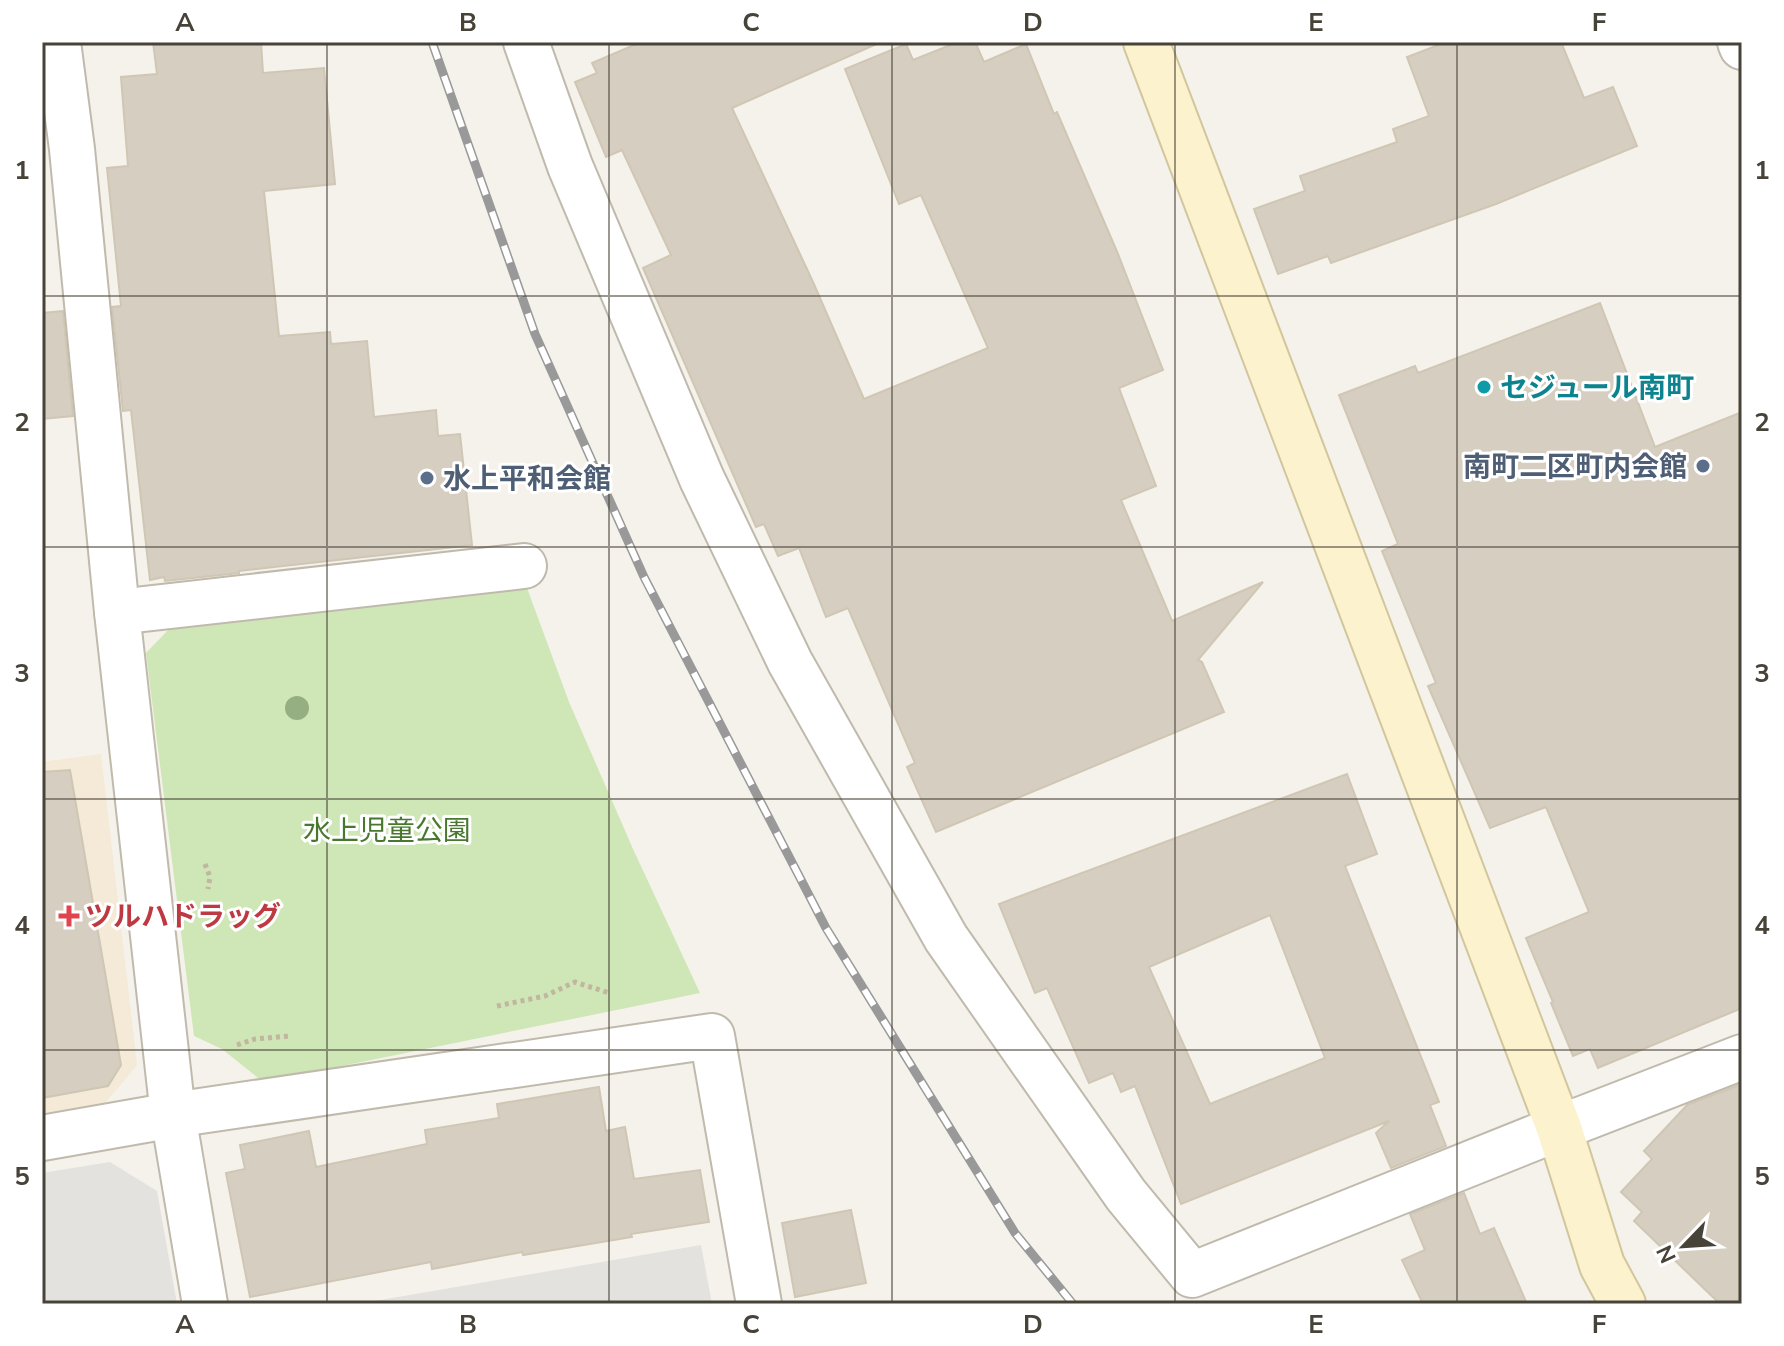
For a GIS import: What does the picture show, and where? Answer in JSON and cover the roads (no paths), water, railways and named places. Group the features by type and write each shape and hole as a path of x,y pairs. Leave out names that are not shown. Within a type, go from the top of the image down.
{"street":[{"path":"58,42 54,105 57,148 117,612 173,1115 205,1304"},
{"path":"526,42 570,166 702,479 790,662 946,938 1126,1195 1192,1275 1742,1057"},
{"path":"1146,42 1559,1128 1602,1265 1623,1304"},
{"path":"117,612 524,566"},
{"path":"42,1138 173,1115 712,1036 759,1304"}],"railway":[{"path":"432,42 535,334 644,577 826,928 1015,1233 1073,1304"}],"place":[{"name":"セジュール南町","path":"1484,387"},
{"name":"南町二区町内会館","path":"1703,466"},
{"name":"水上平和会館","path":"427,478"},
{"name":"ツルハドラッグ","path":"69,916"}],"park label":[{"name":"水上児童公園","path":"387,830"}]}
